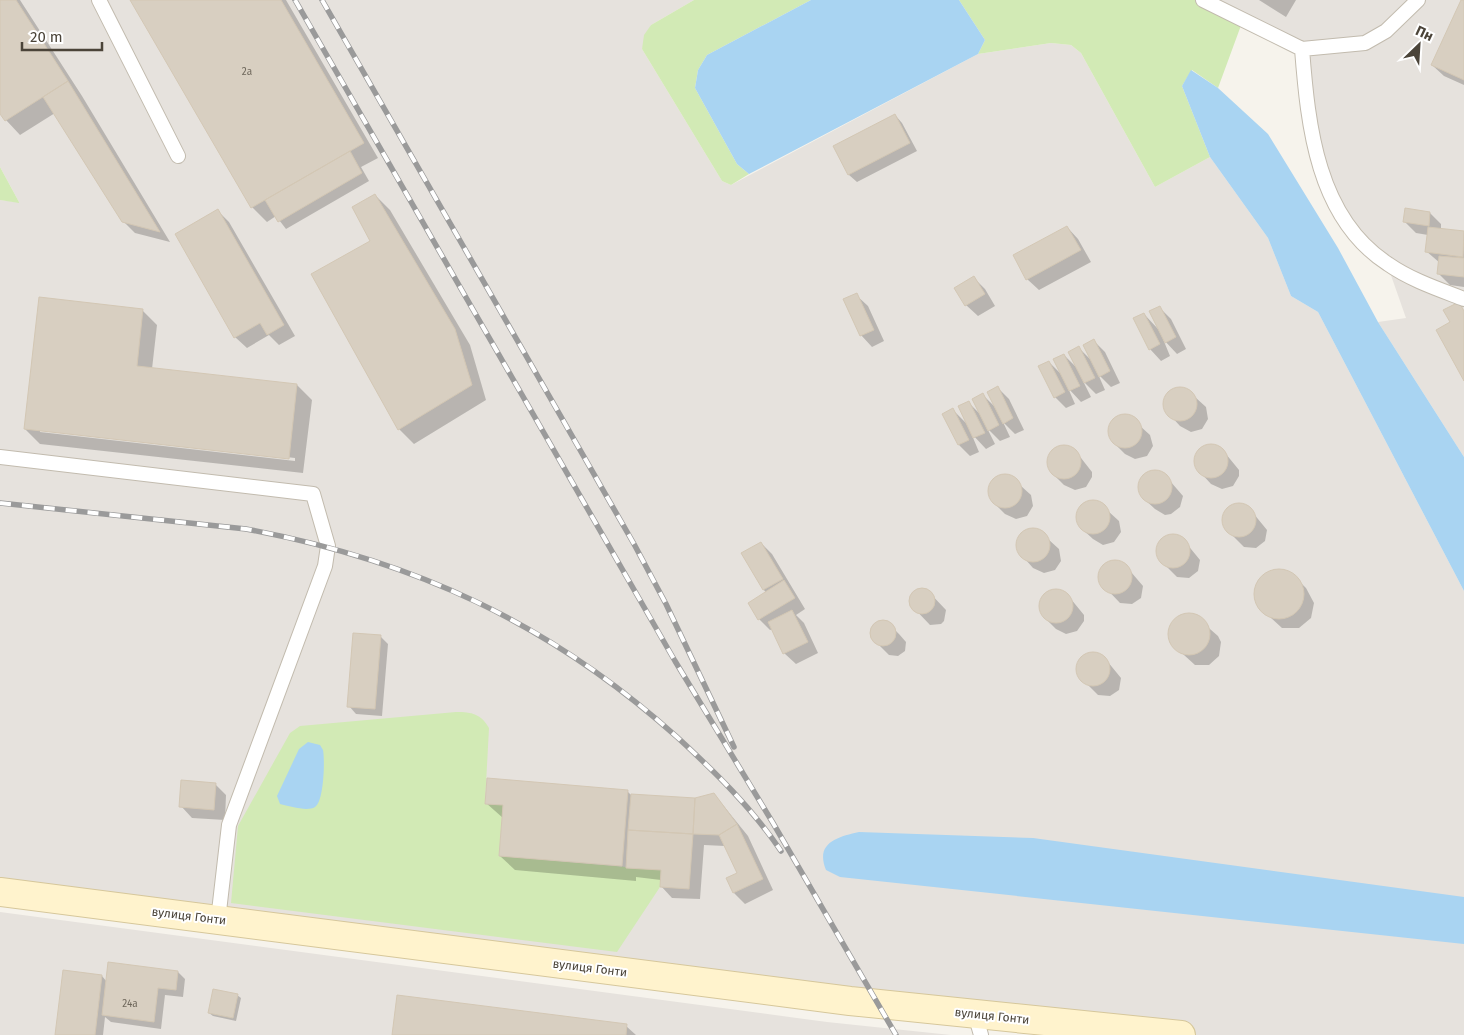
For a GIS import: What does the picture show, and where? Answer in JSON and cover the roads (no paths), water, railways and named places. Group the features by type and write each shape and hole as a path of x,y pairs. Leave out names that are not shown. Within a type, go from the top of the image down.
{"street":[{"name":"вулиця Гонти","path":"0,892 850,1001 978,1024 1181,1035"}],"lane":[{"path":"99,0 178,156"},
{"path":"1203,0 1302,49 1364,43 1386,31 1418,0"},
{"path":"1302,49 1305,84 1320,167 1328,193 1349,228 1363,245 1387,264 1416,280 1464,299"},
{"path":"0,457 313,494 328,546 324,566 229,825 218,920"}],"water":[{"path":"811,0 959,0 985,40 978,54 749,174 737,164 695,88 698,70 707,55"},
{"path":"1191,70 1218,88 1268,134 1338,248 1378,322 1464,457 1464,591 1318,312 1291,296 1268,238 1210,157 1182,86"},
{"path":"308,742 320,745 323,750 323,780 318,804 308,809 280,804 277,796 299,749"},
{"path":"859,832 1033,838 1464,897 1464,944 840,877 826,870 823,853 826,847 836,839"}],"railway":[{"path":"295,0 675,661 773,823 896,1035"},
{"path":"322,0 634,544 666,604 734,747"},
{"path":"0,503 246,529 307,542 366,559 422,578 476,602 529,629 580,661 629,697 677,737 719,777 758,820 781,851"}]}
